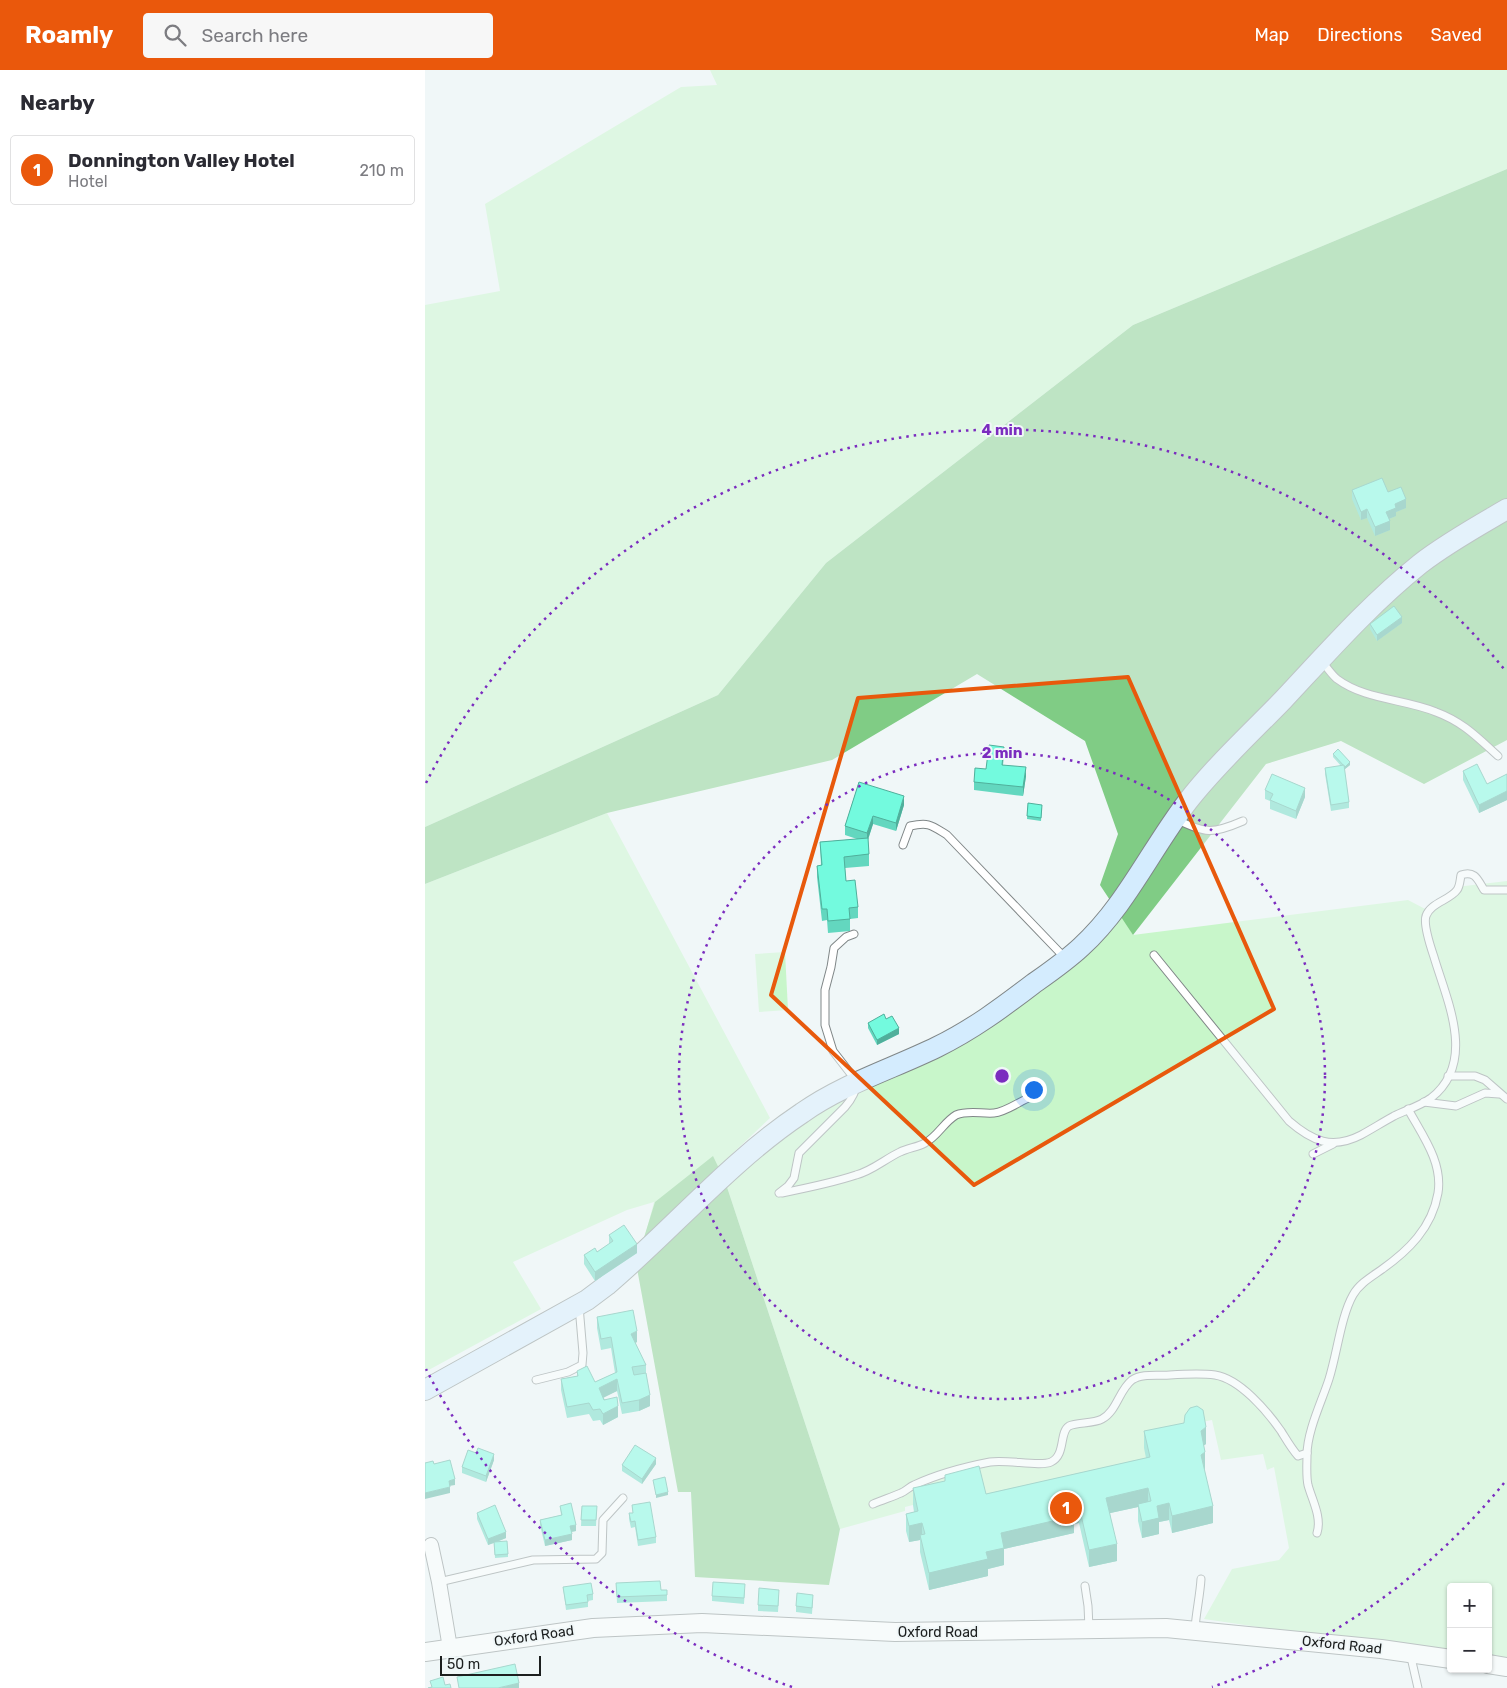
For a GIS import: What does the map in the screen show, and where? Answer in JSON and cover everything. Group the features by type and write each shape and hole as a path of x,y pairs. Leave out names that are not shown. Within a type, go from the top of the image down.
{"main road":[{"path":"425,1390 579,1304 607,1285 730,1171 779,1129 803,1112 857,1082 925,1052 972,1027 998,1011 1067,960 1100,929 1118,907 1175,819 1201,786 1320,660 1362,617 1420,565 1438,551 1507,509"}],"street":[{"path":"431,1545 450,1648"},
{"name":"Oxford Road","path":"425,1652 593,1628 669,1624 748,1624 895,1632 1195,1629 1447,1658"},
{"path":"1492,1664 1507,1666"}],"lane":[{"path":"1320,660 1337,678 1359,690 1400,703 1435,711 1466,726 1498,756"},
{"path":"1175,819 1194,829 1207,832 1225,829 1243,821"},
{"path":"903,845 910,826 924,823 935,827 947,835 1067,960"},
{"path":"1313,1154 1334,1144 1359,1136 1424,1102 1441,1088 1448,1076 1456,1053 1457,1042 1455,1023 1425,924 1426,916 1434,906 1453,894 1458,888 1461,875 1463,874 1473,874 1477,877 1484,890 1507,890"},
{"path":"854,934 834,948 825,990 825,1025 833,1051 857,1082 856,1090 852,1099 799,1153 794,1178 779,1193 825,1184 857,1175 900,1152 923,1144 935,1137 949,1120 957,1114 967,1112 996,1113 1009,1108 1025,1098 1036,1095"},
{"path":"1154,955 1289,1121 1312,1137 1334,1144"},
{"path":"1448,1076 1475,1076 1485,1080 1507,1099"},
{"path":"1424,1102 1456,1106 1485,1093 1499,1094"},
{"path":"1317,1533 1319,1526 1308,1482 1307,1453 1330,1377 1347,1308 1353,1294 1361,1284 1404,1253 1413,1244 1424,1230 1433,1211 1438,1194 1439,1180 1436,1165 1429,1146 1408,1109"},
{"path":"536,1380 568,1372 582,1365 583,1354 579,1304"},
{"path":"873,1504 903,1492 911,1486 976,1465 997,1461 1045,1464 1053,1461 1063,1445 1065,1431 1070,1426 1101,1420 1108,1415 1132,1380 1147,1376 1196,1374 1216,1375 1230,1380 1243,1390 1280,1429 1298,1456 1307,1453"},
{"path":"439,1582 533,1560 597,1560 602,1553 603,1520 623,1498"},
{"path":"1195,1629 1196,1611 1201,1593 1201,1579"},
{"path":"1085,1586 1089,1606 1089,1629"},
{"path":"1410,1653 1418,1688"}],"highlighted area":[{"path":"1128,677 1274,1009 974,1185 771,995 858,698"}],"green space":[{"path":"710,70 1507,70 1507,169 1133,325 826,563 718,695 425,827 425,305 500,291 485,204 681,87 717,85"},
{"path":"1507,169 1507,740 1424,784 1341,741 1266,764 1133,935 1100,885 1118,834 1085,741 977,674 832,760 607,813 425,884 425,827 718,695 826,563 1133,325"},
{"path":"607,813 770,1118 645,1236 654,1202 627,1210 513,1262 541,1309 425,1372 425,884"},
{"path":"1507,881 1507,1660 1492,1658 1492,1583 1447,1583 1447,1652 1204,1619 1232,1569 1279,1560 1289,1548 1274,1467 1267,1470 1263,1454 1221,1460 1212,1420 1197,1423 1150,1473 986,1511 945,1497 905,1507 905,1511 840,1529 725,1181 779,1129 942,1045 1118,907 1133,935 1408,900 1429,911 1456,887"},
{"path":"785,952 788,1010 759,1012 755,954"},
{"path":"713,1156 725,1181 840,1529 829,1585 695,1577 691,1492 678,1492 636,1263 655,1202"}],"building":[{"path":"1382,478 1388,492 1401,487 1406,499 1395,504 1396,508 1386,512 1390,521 1375,527 1367,509 1361,512 1352,490"},
{"path":"1394,606 1402,617 1377,635 1370,624"},
{"path":"989,745 1004,747 1002,765 1026,767 1023,787 974,782 975,768 986,769"},
{"path":"1338,749 1350,762 1345,767 1333,754"},
{"path":"1477,764 1487,784 1507,774 1507,791 1479,805 1463,771"},
{"path":"1344,765 1349,802 1331,805 1325,768"},
{"path":"1272,774 1305,788 1296,811 1270,800 1273,794 1265,790"},
{"path":"859,782 904,796 896,823 873,816 867,833 845,826"},
{"path":"1028,803 1042,805 1041,818 1027,816"},
{"path":"868,838 869,854 844,857 846,881 855,880 858,907 849,908 850,919 828,921 827,909 822,909 817,866 822,865 820,842"},
{"path":"884,1014 886,1019 892,1016 899,1028 877,1040 868,1023"},
{"path":"624,1225 637,1244 595,1272 584,1255 595,1248 597,1252 613,1241 609,1235"},
{"path":"633,1310 637,1331 631,1334 646,1365 632,1367 634,1375 646,1373 650,1395 639,1400 622,1403 617,1379 599,1388 604,1400 617,1397 618,1406 603,1414 600,1409 593,1410 589,1403 567,1407 561,1379 578,1376 577,1371 587,1366 595,1382 617,1372 611,1337 601,1339 597,1317"},
{"path":"1197,1406 1203,1410 1206,1427 1201,1431 1205,1452 1201,1455 1213,1506 1172,1516 1169,1503 1157,1506 1159,1518 1142,1522 1138,1504 1151,1501 1148,1488 1106,1498 1117,1544 1089,1550 1079,1506 1072,1508 1074,1516 1001,1533 1004,1548 986,1552 988,1559 929,1573 920,1535 925,1534 922,1523 909,1526 906,1514 918,1511 913,1488 945,1481 945,1475 979,1466 986,1494 1150,1457 1144,1431 1184,1423 1185,1415 1190,1408"},
{"path":"635,1445 656,1458 642,1479 622,1465"},
{"path":"478,1448 494,1454 486,1476 462,1467 468,1450 476,1453"},
{"path":"450,1460 455,1479 449,1481 450,1487 425,1493 425,1463 433,1461 434,1464"},
{"path":"665,1477 668,1492 656,1495 653,1480"},
{"path":"650,1502 656,1537 638,1540 635,1521 631,1522 629,1513 633,1513 632,1505"},
{"path":"571,1503 576,1525 570,1526 572,1534 545,1540 540,1520 562,1515 560,1506"},
{"path":"495,1505 506,1532 488,1539 477,1513"},
{"path":"582,1506 597,1506 596,1520 581,1520"},
{"path":"507,1541 508,1554 495,1555 494,1542"},
{"path":"660,1581 661,1590 667,1590 667,1595 617,1597 616,1583"},
{"path":"713,1582 745,1584 744,1598 712,1596"},
{"path":"591,1583 593,1594 587,1595 588,1602 566,1605 563,1587"},
{"path":"759,1588 779,1590 778,1606 758,1605"},
{"path":"797,1593 813,1595 812,1608 796,1606"},
{"path":"515,1664 519,1683 498,1688 459,1688 457,1677"},
{"path":"443,1677 445,1685 450,1684 451,1688 428,1688 432,1687 430,1681"}],"place":[{"name":"Donnington Valley Hotel","path":"1066,1508"}]}
